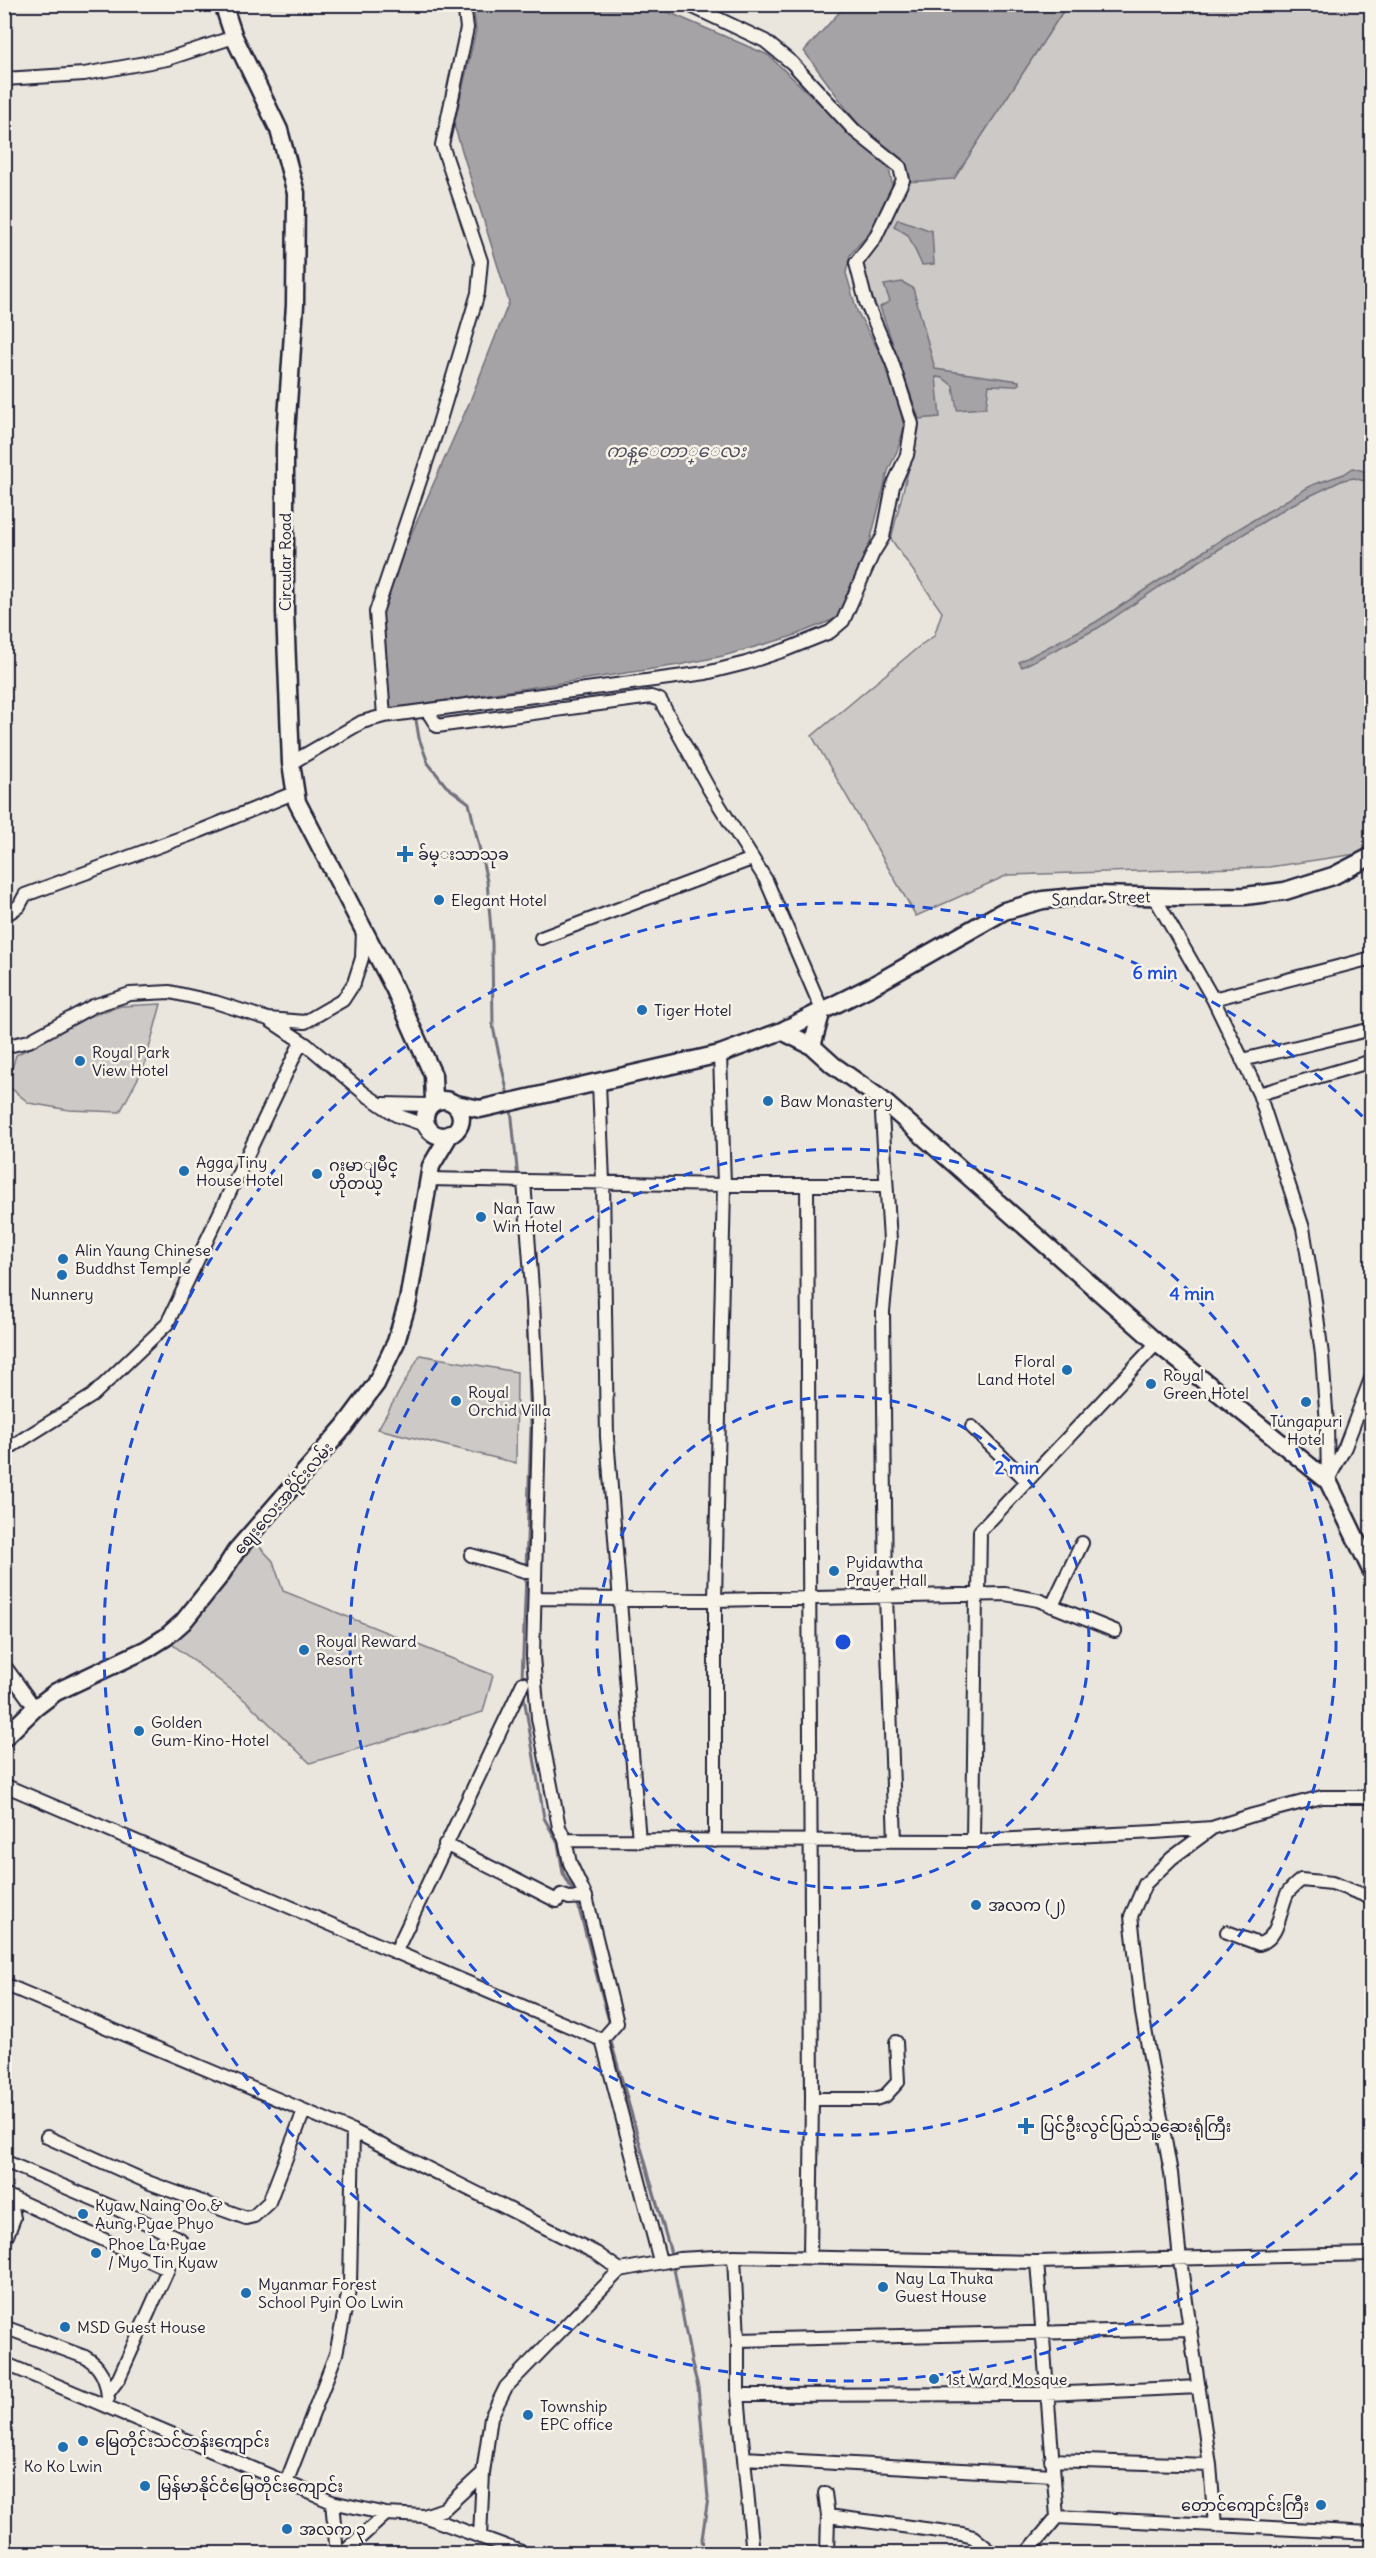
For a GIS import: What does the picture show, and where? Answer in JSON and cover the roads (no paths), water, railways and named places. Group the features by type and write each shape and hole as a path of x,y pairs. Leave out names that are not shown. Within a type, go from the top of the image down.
{"street":[{"name":"Circular Road","path":"223,4 234,37 279,130 296,193 295,305 285,447 285,612 291,762 296,792 303,815 394,988 433,1075 431,1103"},
{"path":"384,716 376,612 437,430 478,293 481,261 442,146 467,28 464,4"},
{"path":"291,762 362,722 384,716 428,712 706,673 747,663 785,650 830,632 843,621 882,537 893,486 907,455 912,424 892,362 866,302 856,263 875,238 903,180 900,167 855,131 792,63 765,41 687,4"},
{"path":"4,79 84,74 167,59 234,37"},
{"path":"428,712 437,726 651,697 660,700 709,789 765,880 822,1010 812,1046"},
{"path":"4,916 19,906 25,896 200,831 296,792"},
{"name":"Sandar Street","path":"480,1109 720,1054 782,1031 872,986 1004,911 1043,900 1095,895 1245,896 1285,891 1333,876 1371,856"},
{"path":"542,938 752,859"},
{"path":"1154,896 1213,999 1259,1094 1303,1228 1314,1294 1326,1413 1328,1481 1371,1572"},
{"path":"4,1047 29,1041 93,1006 130,994 170,992 215,1002 268,1019 305,1022 343,1000 354,983 362,958 363,930"},
{"path":"1213,999 1371,958"},
{"path":"268,1019 301,1042 365,1094 383,1104 396,1115 427,1127 438,1135 455,1129 480,1109"},
{"path":"1242,1060 1371,1029"},
{"path":"782,1031 812,1046 833,1065 881,1099 1157,1343 1328,1481"},
{"path":"4,1451 92,1396 167,1324 301,1042"},
{"path":"715,1840 715,1600 724,1185 720,1054"},
{"path":"1259,1094 1371,1061"},
{"path":"430,1172 455,1129 461,1113 433,1075"},
{"path":"599,1083 607,1437 639,1841"},
{"path":"881,1099 890,1240 884,1311 885,1596 895,1841"},
{"path":"383,1104 431,1103 447,1100 480,1109"},
{"path":"430,1172 425,1111 431,1103"},
{"path":"430,1172 520,1181 886,1185"},
{"name":"စျေးလေးအဝိုင်းလမ်း","path":"4,1738 34,1708 56,1692 147,1649 166,1637 183,1622 220,1576 236,1551 344,1427 376,1384 396,1342 408,1301 430,1172"},
{"path":"520,1181 533,1302 539,1425 533,1656 538,1718 559,1827 584,1897 617,2024 607,2034"},
{"path":"807,1185 812,2099 810,2257"},
{"path":"973,1841 980,1531 1157,1343"},
{"path":"1328,1481 1345,1447 1371,1376"},
{"path":"972,1427 1027,1481"},
{"path":"1052,1606 1082,1543"},
{"path":"471,1555 534,1574"},
{"path":"536,1598 715,1600 1005,1594 1038,1600 1115,1631"},
{"path":"4,1665 34,1708"},
{"path":"395,1953 522,1683"},
{"path":"4,1785 395,1953 607,2034"},
{"path":"565,1840 973,1841 1212,1828 1322,1797 1371,1797"},
{"path":"1212,1828 1172,1858 1145,1884 1131,1916 1142,2013 1170,2173 1210,2465 1215,2526"},
{"path":"445,1844 557,1901 561,1895 568,1898 584,1897"},
{"path":"1227,1932 1259,1944 1264,1942 1271,1937 1288,1892 1301,1880 1332,1883 1371,1898"},
{"path":"4,1984 353,2131 596,2253 621,2270"},
{"path":"607,2034 668,2260"},
{"path":"812,2099 885,2096 898,2082 896,2042"},
{"path":"47,2137 150,2183 246,2218 254,2216 269,2202 304,2110"},
{"path":"286,2483 336,2354 350,2285 353,2131"},
{"path":"4,2161 180,2239"},
{"path":"4,2243 14,2218 8,2197"},
{"path":"8,2197 168,2269 119,2378 108,2393"},
{"path":"480,2537 483,2473 491,2417 506,2387 621,2270 668,2260 734,2256 1037,2262 1371,2254"},
{"path":"734,2256 738,2395 753,2553"},
{"path":"1026,2553 1057,2517 1037,2262"},
{"path":"4,2327 85,2356 97,2363 108,2393 109,2408"},
{"path":"738,2340 1191,2329"},
{"path":"4,2362 332,2502 386,2514 424,2516 527,2553"},
{"path":"738,2395 1046,2394 1199,2387"},
{"path":"744,2458 1053,2475"},
{"path":"1052,2460 1210,2465"},
{"path":"424,2516 444,2509 483,2473"},
{"path":"825,2493 828,2516 827,2553"},
{"path":"332,2502 337,2553"},
{"path":"342,2553 386,2514"},
{"path":"828,2516 962,2534 973,2537 993,2553"},
{"path":"1057,2517 1371,2533"}],"water":[{"name":"ကန္ေတာ္ေလး","path":"473,5 652,5 768,55 889,169 893,187 876,224 850,255 846,273 857,311 882,357 898,396 904,428 888,471 869,546 870,558 846,608 835,619 790,637 723,656 679,665 389,709 379,607 470,401 509,302 454,125 476,30"},
{"path":"846,5 1067,5 954,179 904,182 902,159 856,122 804,51"},
{"path":"898,219 932,231 934,264 922,265 908,235 894,226"},
{"path":"902,282 913,288 935,369 1019,381 1019,384 1014,386 989,385 986,408 957,410 953,386 943,378 936,377 940,417 919,419 880,307 890,301 884,285"},
{"path":"1353,468 1371,473 1371,483 1354,478 1343,480 1289,506 1174,577 1098,628 1022,667 1019,662 1096,622 1230,534 1312,485 1344,474"}],"waterway":[{"path":"415,714 419,738 428,763 446,786 469,803 487,881 492,943 493,1027 508,1095"},
{"path":"511,1108 518,1179"},
{"path":"526,1290 531,1427 526,1568"},
{"path":"522,1679 526,1575"},
{"path":"523,1691 544,1818 558,1843 563,1873 575,1895"},
{"path":"577,1901 610,2025"},
{"path":"610,2038 672,2257"},
{"path":"673,2263 698,2387 708,2498 702,2539 704,2554"}],"place":[{"name":"ခ်မ္းသာသုခ","path":"405,854"},
{"name":"Elegant Hotel","path":"439,900"},
{"name":"Tiger Hotel","path":"642,1010"},
{"name":"Royal Park View Hotel","path":"80,1061"},
{"name":"Baw Monastery","path":"768,1101"},
{"name":"Agga Tiny House Hotel","path":"184,1171"},
{"name":"ဂႏမာျမိဳင္ ဟိုတယ္","path":"317,1174"},
{"name":"Nan Taw Win Hotel","path":"481,1217"},
{"name":"Alin Yaung Chinese Buddhst Temple","path":"63,1259"},
{"name":"Nunnery","path":"62,1275"},
{"name":"Floral Land Hotel","path":"1067,1370"},
{"name":"Royal Green Hotel","path":"1151,1384"},
{"name":"Royal Orchid Villa","path":"456,1401"},
{"name":"Tungapuri Hotel","path":"1306,1402"},
{"name":"Pyidawtha Prayer Hall","path":"834,1571"},
{"name":"Royal Reward Resort","path":"304,1650"},
{"name":"Golden Gum-Kino-Hotel","path":"139,1731"},
{"name":"အလက (၂)","path":"976,1905"},
{"name":"ပြင်ဦးလွင်ပြည်သူ့ဆေးရုံကြီး","path":"1026,2126"},
{"name":"Kyaw Naing Oo & Aung Pyae Phyo","path":"83,2214"},
{"name":"Phoe La Pyae / Myo Tin Kyaw","path":"96,2253"},
{"name":"Nay La Thuka Guest House","path":"883,2287"},
{"name":"Myanmar Forest School Pyin Oo Lwin","path":"246,2293"},
{"name":"MSD Guest House","path":"65,2327"},
{"name":"1st Ward Mosque","path":"934,2379"},
{"name":"Township EPC office","path":"528,2415"},
{"name":"မြေတိုင်းသင်တန်းကျောင်း","path":"83,2441"},
{"name":"Ko Ko Lwin","path":"63,2447"},
{"name":"မြန်မာနိုင်ငံမြေတိုင်းကျောင်း","path":"145,2486"},
{"name":"တောင်ကျောင်းကြီး","path":"1321,2505"},
{"name":"အလက ၃","path":"287,2529"}]}
